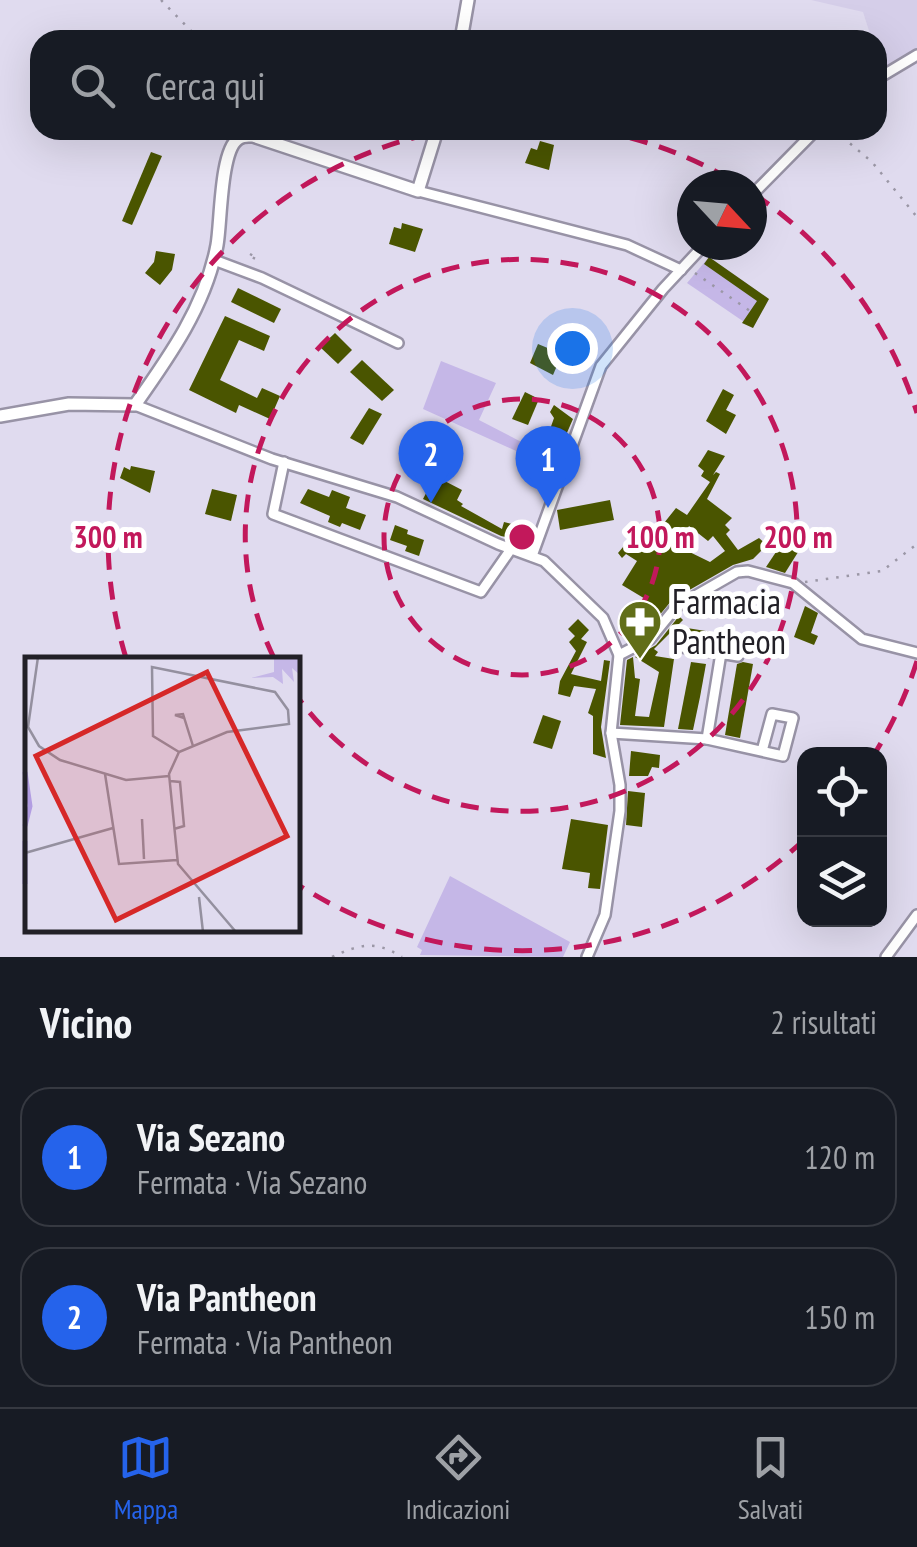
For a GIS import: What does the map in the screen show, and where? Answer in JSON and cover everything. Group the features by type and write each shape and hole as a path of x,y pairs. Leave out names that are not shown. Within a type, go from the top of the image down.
{"street":[{"path":"463,30 468,0"},
{"path":"887,73 917,55"},
{"path":"135,405 184,330 214,260 225,171 236,140"},
{"path":"265,140 418,191 627,245 681,270"},
{"path":"418,191 434,140"},
{"path":"767,180 806,140"},
{"path":"214,260 262,278 398,342"},
{"path":"532,556 601,366 690,260"},
{"path":"0,416 69,404 135,405 284,462 397,497 548,564 602,618 620,655 612,733 620,785 618,835 606,916 588,957"},
{"path":"284,462 273,514 482,592 511,549"},
{"path":"620,655 650,638 676,607 737,572 748,571 793,583 862,638 917,653"},
{"path":"682,647 738,656"},
{"path":"707,739 721,653"},
{"path":"612,733 707,739 783,756 793,718 772,714 762,751"},
{"path":"886,957 917,915"}],"path":[{"path":"161,0 190,30"},
{"path":"846,140 872,162 917,217"},
{"path":"696,273 750,311"},
{"path":"793,583 882,570 917,544"},
{"path":"332,957 368,944 381,945 402,957"}],"shaded area":[{"path":"811,0 917,0 917,48 887,67 887,30 869,30 863,12"},
{"path":"706,260 713,260 769,299 753,328 687,283"},
{"path":"441,361 496,383 479,420 529,446 525,455 423,409"},
{"path":"450,876 570,942 563,957 420,955 422,950 417,947"}],"building":[{"path":"540,141 554,145 549,170 525,163 531,148 537,150"},
{"path":"151,152 162,156 132,225 122,221"},
{"path":"402,223 423,229 415,252 389,244 394,227 401,229"},
{"path":"156,251 175,254 172,270 160,285 145,273 154,262"},
{"path":"713,260 769,299 753,328 742,323 757,301 704,264"},
{"path":"238,288 281,309 274,323 231,302"},
{"path":"225,316 270,336 264,351 239,340 220,380 257,398 262,388 280,396 270,419 239,405 236,413 189,390"},
{"path":"335,333 352,350 338,364 320,347"},
{"path":"538,344 562,354 553,375 530,363"},
{"path":"362,360 394,390 382,401 350,372"},
{"path":"723,389 734,395 726,410 736,415 726,434 706,421"},
{"path":"525,392 539,399 528,425 512,419"},
{"path":"554,405 573,419 551,469 539,465 550,436 554,418 550,412"},
{"path":"369,408 382,414 363,445 350,438"},
{"path":"708,450 725,456 713,475 720,474 707,499 732,518 725,525 730,530 726,534 738,550 759,538 767,545 753,559 733,565 672,600 658,617 640,618 647,600 622,585 637,561 626,554 622,558 618,553 628,541 639,549 642,545 652,548 658,539 665,540 710,562 725,551 713,536 708,541 689,526 683,537 664,523 676,508 687,515 710,482 701,476 704,471 698,466"},
{"path":"131,466 155,471 150,493 120,478 124,467 130,470"},
{"path":"435,476 462,490 457,500 461,506 502,529 504,522 527,528 524,541 501,536 423,499"},
{"path":"212,489 237,495 231,521 205,514"},
{"path":"308,489 329,497 332,490 350,497 346,508 366,515 360,530 328,522 330,516 300,503"},
{"path":"610,500 614,520 560,530 557,510"},
{"path":"395,525 424,540 419,556 390,540"},
{"path":"790,531 805,541 785,573 766,567"},
{"path":"805,606 818,613 811,633 818,636 814,645 794,637"},
{"path":"679,616 683,620 654,649 658,652 655,656 674,659 664,727 620,725 627,660 633,657 635,678 640,679 635,716 649,717 659,672 635,657 656,645"},
{"path":"578,619 589,630 581,639 587,642 571,674 601,681 604,660 610,661 601,727 606,758 593,754 593,716 588,713 596,689 574,686 570,697 558,694 560,681 576,651 569,642 575,636 568,629"},
{"path":"687,628 743,637 742,649 685,639"},
{"path":"691,662 706,664 700,697 693,730 678,729"},
{"path":"737,664 753,664 740,738 725,735"},
{"path":"543,715 561,721 552,749 533,743"},
{"path":"631,751 660,755 659,768 652,767 648,776 629,776"},
{"path":"628,791 645,793 642,827 626,825"},
{"path":"571,819 608,825 600,889 588,888 590,873 562,869"}],"place":[{"name":"Via Pantheon","path":"431,503"},
{"name":"Via Sezano","path":"548,508"},
{"name":"Farmacia Pantheon","path":"640,660"}]}
